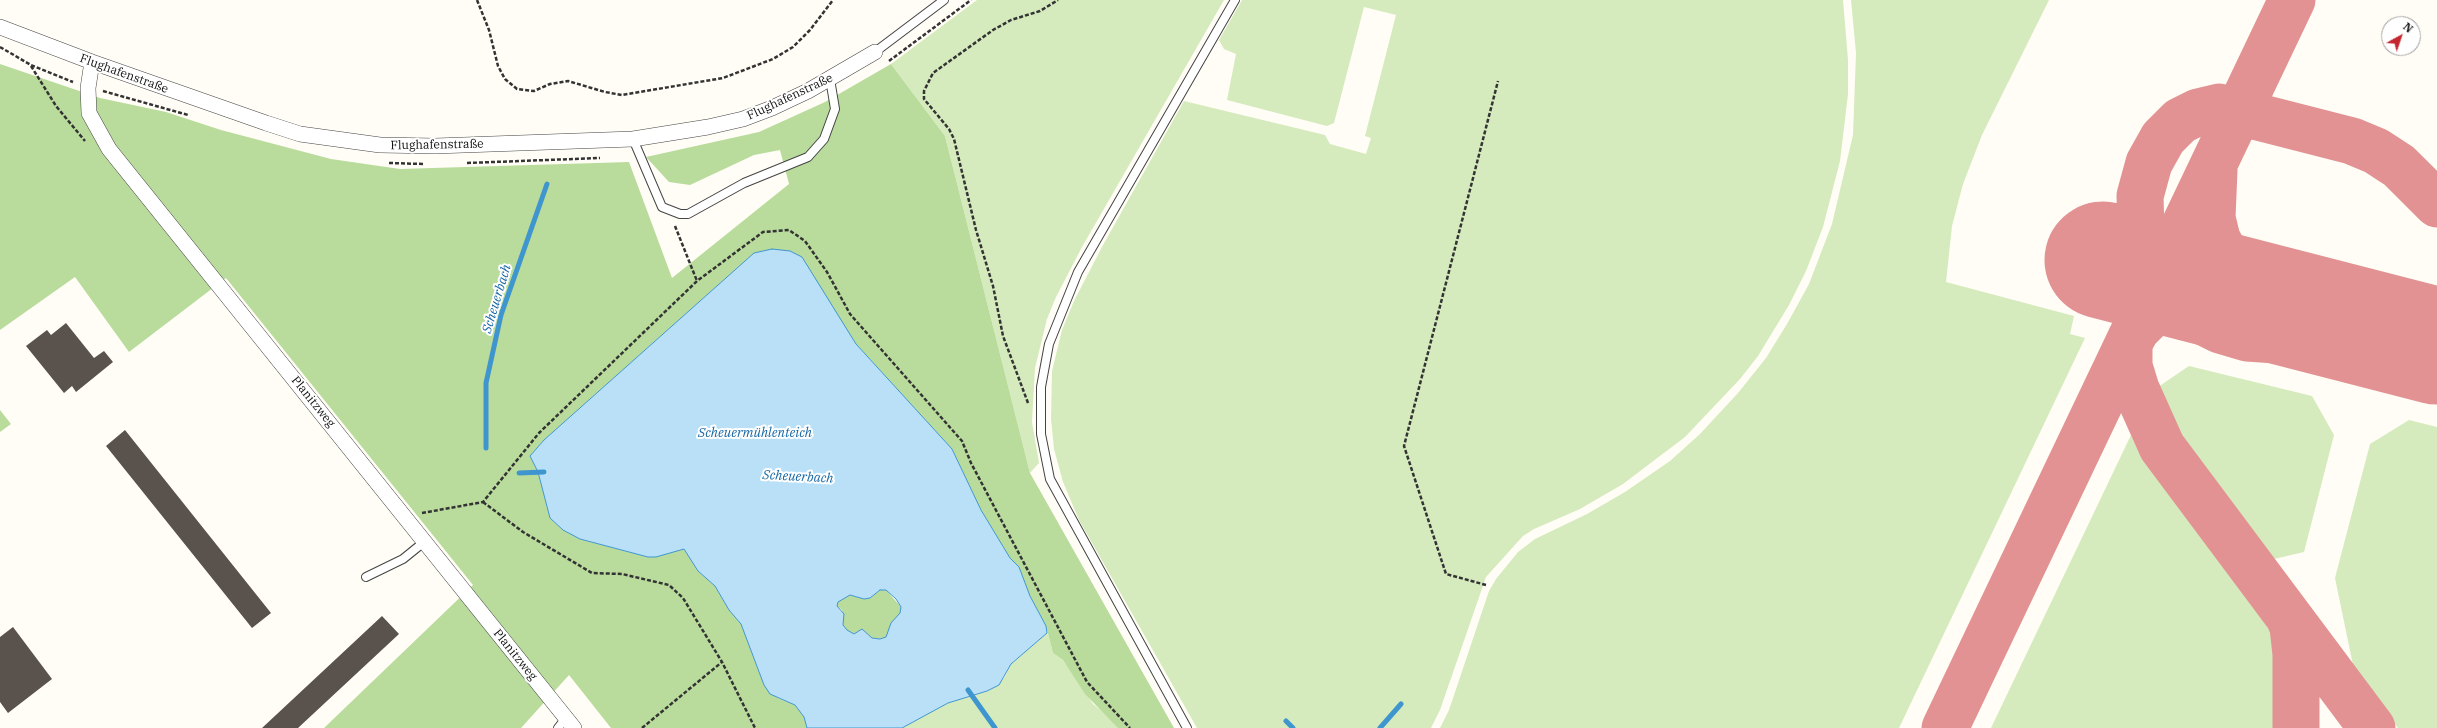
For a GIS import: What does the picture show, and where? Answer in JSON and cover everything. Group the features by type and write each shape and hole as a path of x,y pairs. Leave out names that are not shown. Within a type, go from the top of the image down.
{"street":[{"name":"Flughafenstraße","path":"0,26 92,62 208,104 300,134 380,145 435,146 633,139 670,134 742,119 772,108 830,79 875,52"},
{"name":"Planitzweg","path":"92,62 88,88 89,112 109,149 404,516 566,725"}],"lane":[{"path":"875,52 944,0"},
{"path":"1187,728 1050,479 1041,434 1041,387 1049,344 1078,272 1234,0"},
{"path":"633,139 662,207 680,214 688,214 744,183 808,157 824,139 835,109 830,79"},
{"path":"366,576 403,559 424,542"}],"path":[{"path":"477,0 490,30 498,66 505,79 517,90 534,91 568,81 605,92 622,94 723,78 773,59 792,47 810,30 833,0"},
{"path":"885,64 971,0"},
{"path":"1041,410 1028,404 1003,336 993,286 976,230 954,139 949,129 924,100 924,90 933,73 993,30 1011,20 1040,11 1058,0"},
{"path":"0,47 31,65"},
{"path":"1486,585 1446,574 1404,446 1498,81"},
{"path":"668,210 697,281"},
{"path":"404,516 483,502 539,434 697,281 755,236 771,230 789,230 805,241 827,272 850,314 962,441 978,476 1087,682 1130,728"},
{"path":"483,502 523,532 592,573 622,574 669,585 683,598 722,662 755,728"},
{"path":"642,728 722,662"}],"green space":[{"path":"977,0 1224,0 1082,247 1056,297 1047,319 1035,368 1032,422 1039,463 1030,473 945,136 891,64"},
{"path":"1242,0 1843,0 1848,60 1848,94 1840,161 1823,227 1806,271 1789,305 1758,356 1740,379 1685,437 1623,484 1580,509 1534,529 1523,536 1486,577 1440,710 1431,728 1197,728 1079,520 1063,482 1054,449 1051,419 1052,371 1062,330 1074,301 1103,245 1184,101 1325,135 1330,144 1366,154 1371,138 1365,136 1396,15 1364,7 1334,123 1327,126 1227,100 1236,54 1224,49 1219,40"},
{"path":"1851,0 2049,0 1982,135 1963,184 1952,226 1946,282 2074,316 2070,334 2085,338 1899,728 1440,728 1449,710 1489,591 1496,579 1518,552 1535,539 1587,514 1625,492 1670,461 1700,434 1738,393 1766,358 1787,324 1809,284 1832,224 1853,135 1856,53"},
{"path":"0,64 100,98 166,112 221,130 331,159 400,169 629,162 672,278 789,184 780,150 754,155 690,185 669,182 646,157 759,132 825,102 891,64 945,136 1030,473 1174,728 1118,728 1085,694 1063,660 1053,653 1046,626 1030,596 1019,568 1010,558 981,510 952,449 856,344 790,251 781,251 754,253 544,440 530,456 538,472 550,518 563,530 580,539 648,557 684,549 698,571 715,586 729,610 741,624 764,685 778,698 795,705 804,717 807,728 611,728 569,675 521,728 324,728 473,585 226,278 129,352 75,277 0,330"},
{"path":"2189,366 2312,396 2334,435 2304,552 2270,560 2181,440 2161,403 2158,387"},
{"path":"0,410 11,424 0,432"},
{"path":"2409,420 2437,427 2437,728 2398,728 2354,670 2335,578 2370,444"},
{"path":"2131,435 2137,448 2277,634 2278,728 1991,728"},
{"path":"880,590 886,590 901,607 900,613 886,637 880,639 872,638 862,629 854,634 847,630 843,625 842,610 837,606 837,602 850,595 864,599 870,598"},
{"path":"1046,626 1053,653 1063,660 1093,704 1113,720 1118,728 902,728 948,703 987,691 1004,678 1011,664 1047,633"}],"water":[{"name":"Scheuermühlenteich","path":"772,249 790,251 802,257 856,344 952,449 981,510 1010,558 1019,567 1030,596 1046,626 1047,633 1011,664 999,685 987,691 948,703 902,728 807,728 804,717 795,705 770,694 764,685 741,624 729,610 715,586 698,571 684,549 656,557 648,557 580,539 563,530 550,518 538,472 530,456 544,440 754,253","holes":["880,590 886,590 896,599 901,607 900,613 891,623 886,637 880,639 872,638 862,629 854,634 847,630 843,625 844,614 837,606 838,602 850,595 864,599 870,598"]}],"building":[{"path":"66,323 94,358 104,351 113,362 76,392 72,386 64,393 26,346 47,330 51,335"},
{"path":"125,430 271,613 252,628 106,446"},
{"path":"382,616 399,634 298,728 262,728"},
{"path":"13,627 52,679 8,713 0,702 0,637"}],"waterway":[{"name":"Scheuerbach","path":"486,448 486,383 501,315 547,184"},
{"name":"Scheuerbach","path":"519,473 544,472"},
{"name":"Scheuerbach","path":"968,690 995,728"},
{"path":"1380,728 1401,704"},
{"path":"1286,721 1293,728"}],"taxiway":[{"path":"1945,728 2292,0"},
{"path":"2380,331 2311,335 2277,340 2247,338 2220,330 2192,316 2176,300 2145,252 2141,231 2140,196 2149,163 2163,138 2180,121 2198,112 2219,107 2352,141 2376,151 2399,166 2437,204"},
{"path":"2214,170 2212,218 2217,239 2230,263 2247,282 2265,295 2299,310"},
{"path":"2234,293 2176,300 2151,315 2136,330 2129,343 2129,366 2136,389 2162,447 2372,728"},
{"path":"2289,617 2293,627 2296,654 2296,728"}],"runway":[{"path":"2103,260 2437,346"}]}
